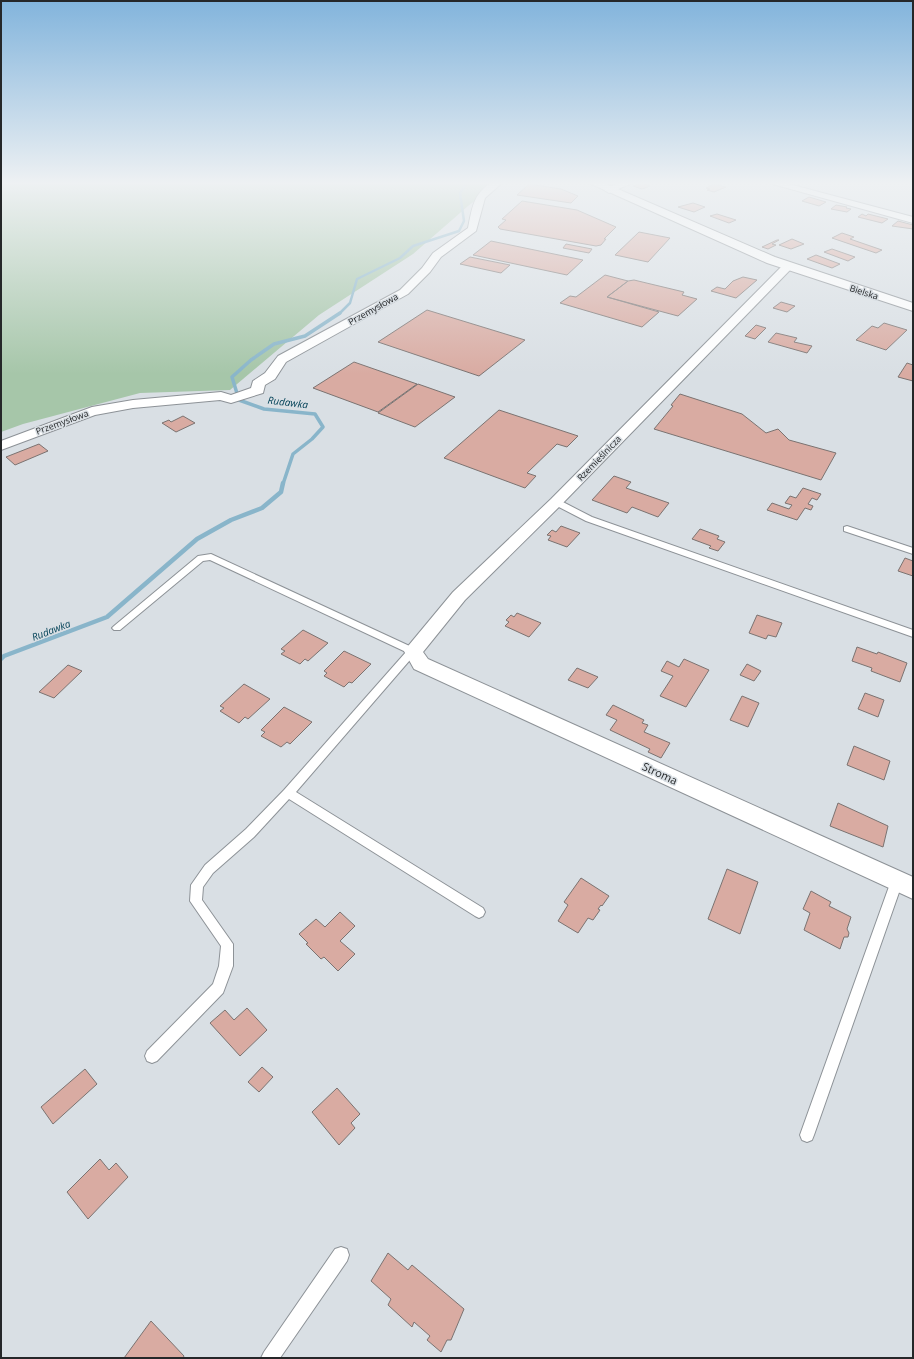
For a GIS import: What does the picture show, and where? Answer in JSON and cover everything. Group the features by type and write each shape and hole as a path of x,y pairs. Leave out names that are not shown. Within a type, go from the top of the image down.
{"street":[{"name":"Przemysłowa","path":"1,446 92,411 133,404 226,398 254,389 270,376 282,359 404,292 426,270 437,255 449,246"},
{"name":"Bielska","path":"739,246 787,267 913,308"},
{"name":"Rzemieślnicza","path":"413,651 459,596 556,502 787,267"},
{"name":"Stroma","path":"413,651 421,664 905,885"}],"lane":[{"path":"556,502 589,519 913,634"},
{"path":"847,528 913,551"},
{"path":"117,628 202,558 210,557 413,651 288,792 250,833 209,869 197,885 196,901 227,944 226,966 218,988 152,1056"},
{"path":"288,792 479,912"},
{"path":"807,1135 905,885"},
{"path":"270,1358 341,1255"}],"green space":[{"path":"1,246 422,246 413,254 319,315 230,390 140,393 23,424 1,432"}],"building":[{"path":"484,246 517,246 583,260 567,275 473,255"},
{"path":"564,246 579,246 592,249 589,253 563,248"},
{"path":"624,246 662,246 648,262 615,255"},
{"path":"763,246 773,246 768,249 762,247"},
{"path":"783,246 798,246 791,249"},
{"path":"857,246 872,246 882,250 876,253"},
{"path":"832,249 855,257 848,261 824,252"},
{"path":"816,255 840,264 832,268 807,259"},
{"path":"470,257 510,265 501,273 460,264"},
{"path":"605,275 628,281 607,297 659,312 642,327 560,303 570,296 576,297"},
{"path":"743,277 757,280 736,298 711,291 717,287 725,289 733,281"},
{"path":"634,280 684,292 682,295 697,299 678,316 607,297 628,281"},
{"path":"781,302 795,306 787,312 773,308"},
{"path":"427,310 525,340 479,376 378,342"},
{"path":"884,323 907,330 886,350 856,340 872,326 878,328"},
{"path":"756,325 766,328 755,339 745,336"},
{"path":"776,333 797,338 794,342 812,346 807,353 768,342"},
{"path":"354,362 417,384 378,412 313,388"},
{"path":"907,363 913,365 913,381 898,377"},
{"path":"418,384 455,397 415,427 378,413"},
{"path":"680,394 742,414 766,433 778,429 789,440 836,453 821,480 654,429 673,406 671,405"},
{"path":"499,410 578,436 567,447 557,444 527,473 536,476 525,488 444,458"},
{"path":"183,416 195,423 176,432 162,423 169,420 171,422"},
{"path":"39,444 48,451 15,465 6,457"},
{"path":"614,476 631,482 626,488 669,503 658,517 632,507 627,513 592,500"},
{"path":"803,488 821,494 817,500 812,498 808,504 813,506 811,510 805,508 797,520 767,510 772,503 789,509 792,505 785,503 790,496 796,498"},
{"path":"561,526 580,533 567,547 548,540 551,536 547,535 552,530 556,532"},
{"path":"700,529 719,536 717,539 725,542 718,551 709,548 711,546 692,539"},
{"path":"905,558 913,561 913,576 898,571"},
{"path":"517,613 541,623 529,637 505,626 509,622 506,620 511,615 514,617"},
{"path":"757,615 782,623 776,637 768,635 766,639 749,633"},
{"path":"303,630 328,643 308,661 305,659 300,664 281,654 285,651 281,649"},
{"path":"857,647 877,654 878,652 907,663 900,682 871,671 872,668 852,661"},
{"path":"344,651 371,664 352,683 349,682 344,687 324,676 327,673 324,671"},
{"path":"684,659 709,670 686,707 660,696 673,676 661,671 667,661 679,667"},
{"path":"747,664 761,671 754,681 740,675"},
{"path":"68,665 82,671 54,698 39,692"},
{"path":"577,668 598,677 588,688 568,680"},
{"path":"244,684 270,699 248,719 245,717 239,723 220,711 224,708 220,706"},
{"path":"865,693 884,700 878,717 858,709"},
{"path":"742,696 759,703 748,727 730,720"},
{"path":"613,705 644,720 642,723 648,725 644,732 670,743 661,758 648,752 650,749 610,730 617,720 606,715"},
{"path":"284,707 312,722 290,744 287,742 281,747 261,736 265,732 261,730"},
{"path":"854,746 890,761 884,780 847,765"},
{"path":"838,803 888,826 883,847 830,826"},
{"path":"727,869 758,882 740,934 708,919"},
{"path":"581,878 609,896 598,909 600,910 593,920 588,918 578,933 558,921 568,905 564,902"},
{"path":"811,891 831,902 829,906 851,917 847,929 849,933 848,937 844,937 840,949 804,930 810,913 803,909"},
{"path":"340,912 355,926 340,941 355,954 338,971 324,957 321,959 306,944 308,943 299,934 316,919 325,927"},
{"path":"247,1008 267,1030 240,1056 210,1023 225,1010 234,1020"},
{"path":"262,1067 273,1077 259,1092 248,1082"},
{"path":"85,1069 97,1084 53,1124 41,1107"},
{"path":"337,1088 360,1114 351,1123 355,1128 339,1145 312,1112"},
{"path":"100,1159 109,1170 116,1163 128,1177 88,1219 67,1192"},
{"path":"388,1253 408,1270 412,1265 464,1309 451,1340 447,1340 441,1352 427,1340 430,1336 414,1322 412,1327 388,1305 391,1299 371,1281"},
{"path":"151,1321 184,1356 183,1358 124,1358"}],"waterway":[{"name":"Rudawka","path":"340,313 350,303 357,279 400,258 413,246"},
{"name":"Rudawka","path":"283,484 293,454 312,439 323,427 315,414 264,409 239,400 232,377 251,360 274,344 305,336 340,313"},
{"name":"Rudawka","path":"1,659 4,656 107,617 197,539 231,520 262,508 281,492 283,483"}]}
